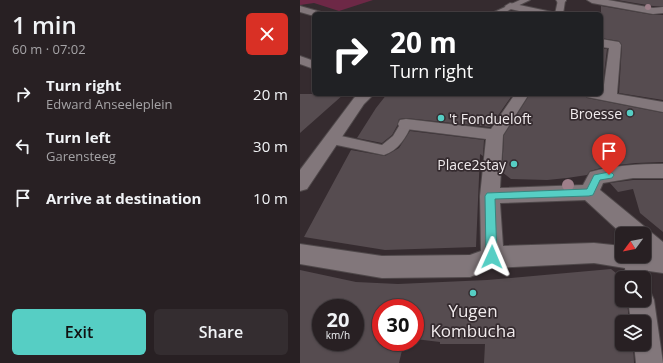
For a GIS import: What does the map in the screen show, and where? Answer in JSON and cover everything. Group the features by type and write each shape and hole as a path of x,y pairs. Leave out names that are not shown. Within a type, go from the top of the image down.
{"street":[{"path":"498,12 526,0"},
{"path":"559,12 561,0"},
{"path":"592,0 653,11 663,9"},
{"path":"641,0 663,9"},
{"path":"510,6 528,12"},
{"path":"300,9 312,13"},
{"path":"603,43 615,45 609,98"},
{"path":"300,60 312,64"},
{"path":"300,184 359,101 365,96"},
{"path":"492,257 490,196 495,135 521,96"},
{"path":"600,96 663,108"},
{"path":"332,139 384,150 398,139 406,124 495,135"},
{"path":"589,192 597,177 633,171 663,171"},
{"path":"490,196 589,192 630,227"},
{"path":"300,254 382,267 470,266 492,257 594,253 615,256"},
{"path":"651,258 663,256"},
{"path":"651,260 663,262"},
{"path":"642,307 650,363"}],"shaded area":[{"path":"300,0 373,0 339,11 314,3 300,5"}],"building":[{"path":"617,0 663,0 663,6 653,6"},
{"path":"601,6 653,15 663,15 663,100 619,93 622,45 619,41 603,38 603,12 601,12"},
{"path":"603,49 607,49 603,82"},
{"path":"300,94 312,94 312,96 342,96 300,133"},
{"path":"385,96 512,96 490,127 406,118 399,119 392,135 382,143 357,138"},
{"path":"529,96 586,96 587,98 663,113 663,162 608,166 590,171 587,175 567,178 547,180 511,179 502,172 504,135"},
{"path":"410,131 484,140 483,156 480,154 476,247 385,250 304,237 351,150 385,156 399,148"},
{"path":"633,180 663,180 663,232 640,213 633,189 618,192 610,183"},
{"path":"611,269 615,272 615,307 628,307 628,315 615,315 615,351 633,351 634,363 484,363 485,344 440,344 440,342 424,340 424,299 372,299 372,351 402,351 399,363 300,363 300,270 356,282 398,284 487,280"}],"place":[{"name":"Broesse","path":"630,113"},
{"name":"'t Fondueloft","path":"441,118"},
{"name":"Place2stay","path":"514,164"},
{"name":"Yugen Kombucha","path":"473,293"}],"route":[{"path":"492,257 490,196 589,192 597,177 609,175"}]}
